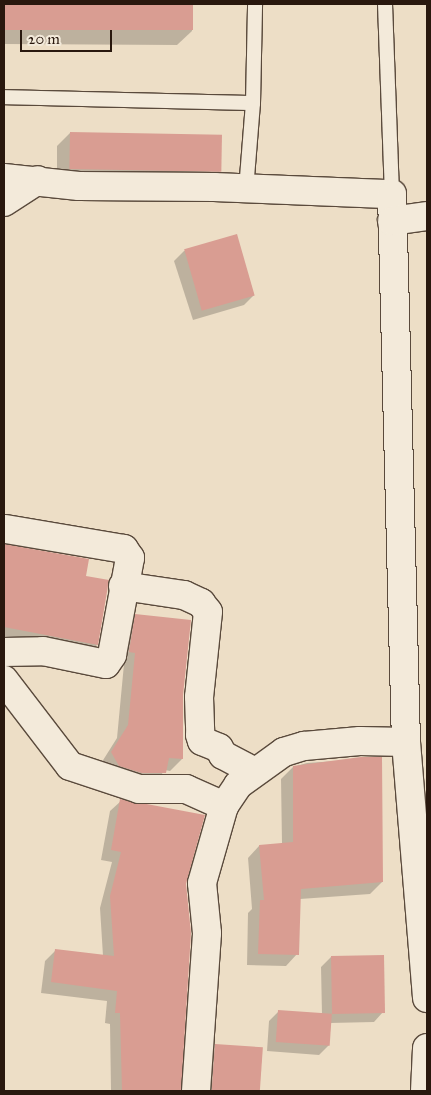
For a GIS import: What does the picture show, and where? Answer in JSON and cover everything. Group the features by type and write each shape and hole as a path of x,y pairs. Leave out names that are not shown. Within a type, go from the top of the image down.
{"street":[{"path":"4,178 38,180 79,186 214,187 246,190 392,194 406,742 427,998"},
{"path":"4,202 38,180"},
{"path":"392,221 427,216"},
{"path":"4,652 42,650 106,664 112,655 130,558 124,549 6,529"},
{"path":"124,586 184,595 201,603 208,612 199,697 200,734 202,741 219,748 223,755 253,772"},
{"path":"4,680 70,766 139,789 186,789 224,806"},
{"path":"196,1091 207,933 202,882 224,806 238,785 253,772 284,752 304,746 360,741 406,742"},
{"path":"425,1091 427,1048"}],"lane":[{"path":"246,190 253,103 255,4"},
{"path":"385,4 392,194"},
{"path":"4,97 253,103"}],"building":[{"path":"4,4 193,4 193,30 4,30"},
{"path":"70,132 222,135 221,172 69,169"},
{"path":"237,234 255,296 202,311 184,249"},
{"path":"4,544 89,559 86,576 109,580 98,645 4,627"},
{"path":"135,614 191,620 183,695 183,759 169,758 166,773 142,773 119,766 111,752 128,725 135,653 129,652"},
{"path":"361,757 382,757 383,882 301,889 299,955 258,954 260,900 264,900 259,845 293,842 293,766"},
{"path":"120,799 205,815 186,884 191,933 181,1091 122,1091 120,1013 115,1013 117,991 51,982 55,949 114,956 110,896 121,852 111,850"},
{"path":"384,955 385,1013 332,1014 331,956"},
{"path":"278,1010 332,1014 330,1046 276,1042"},
{"path":"215,1044 263,1047 260,1091 212,1091"}]}
